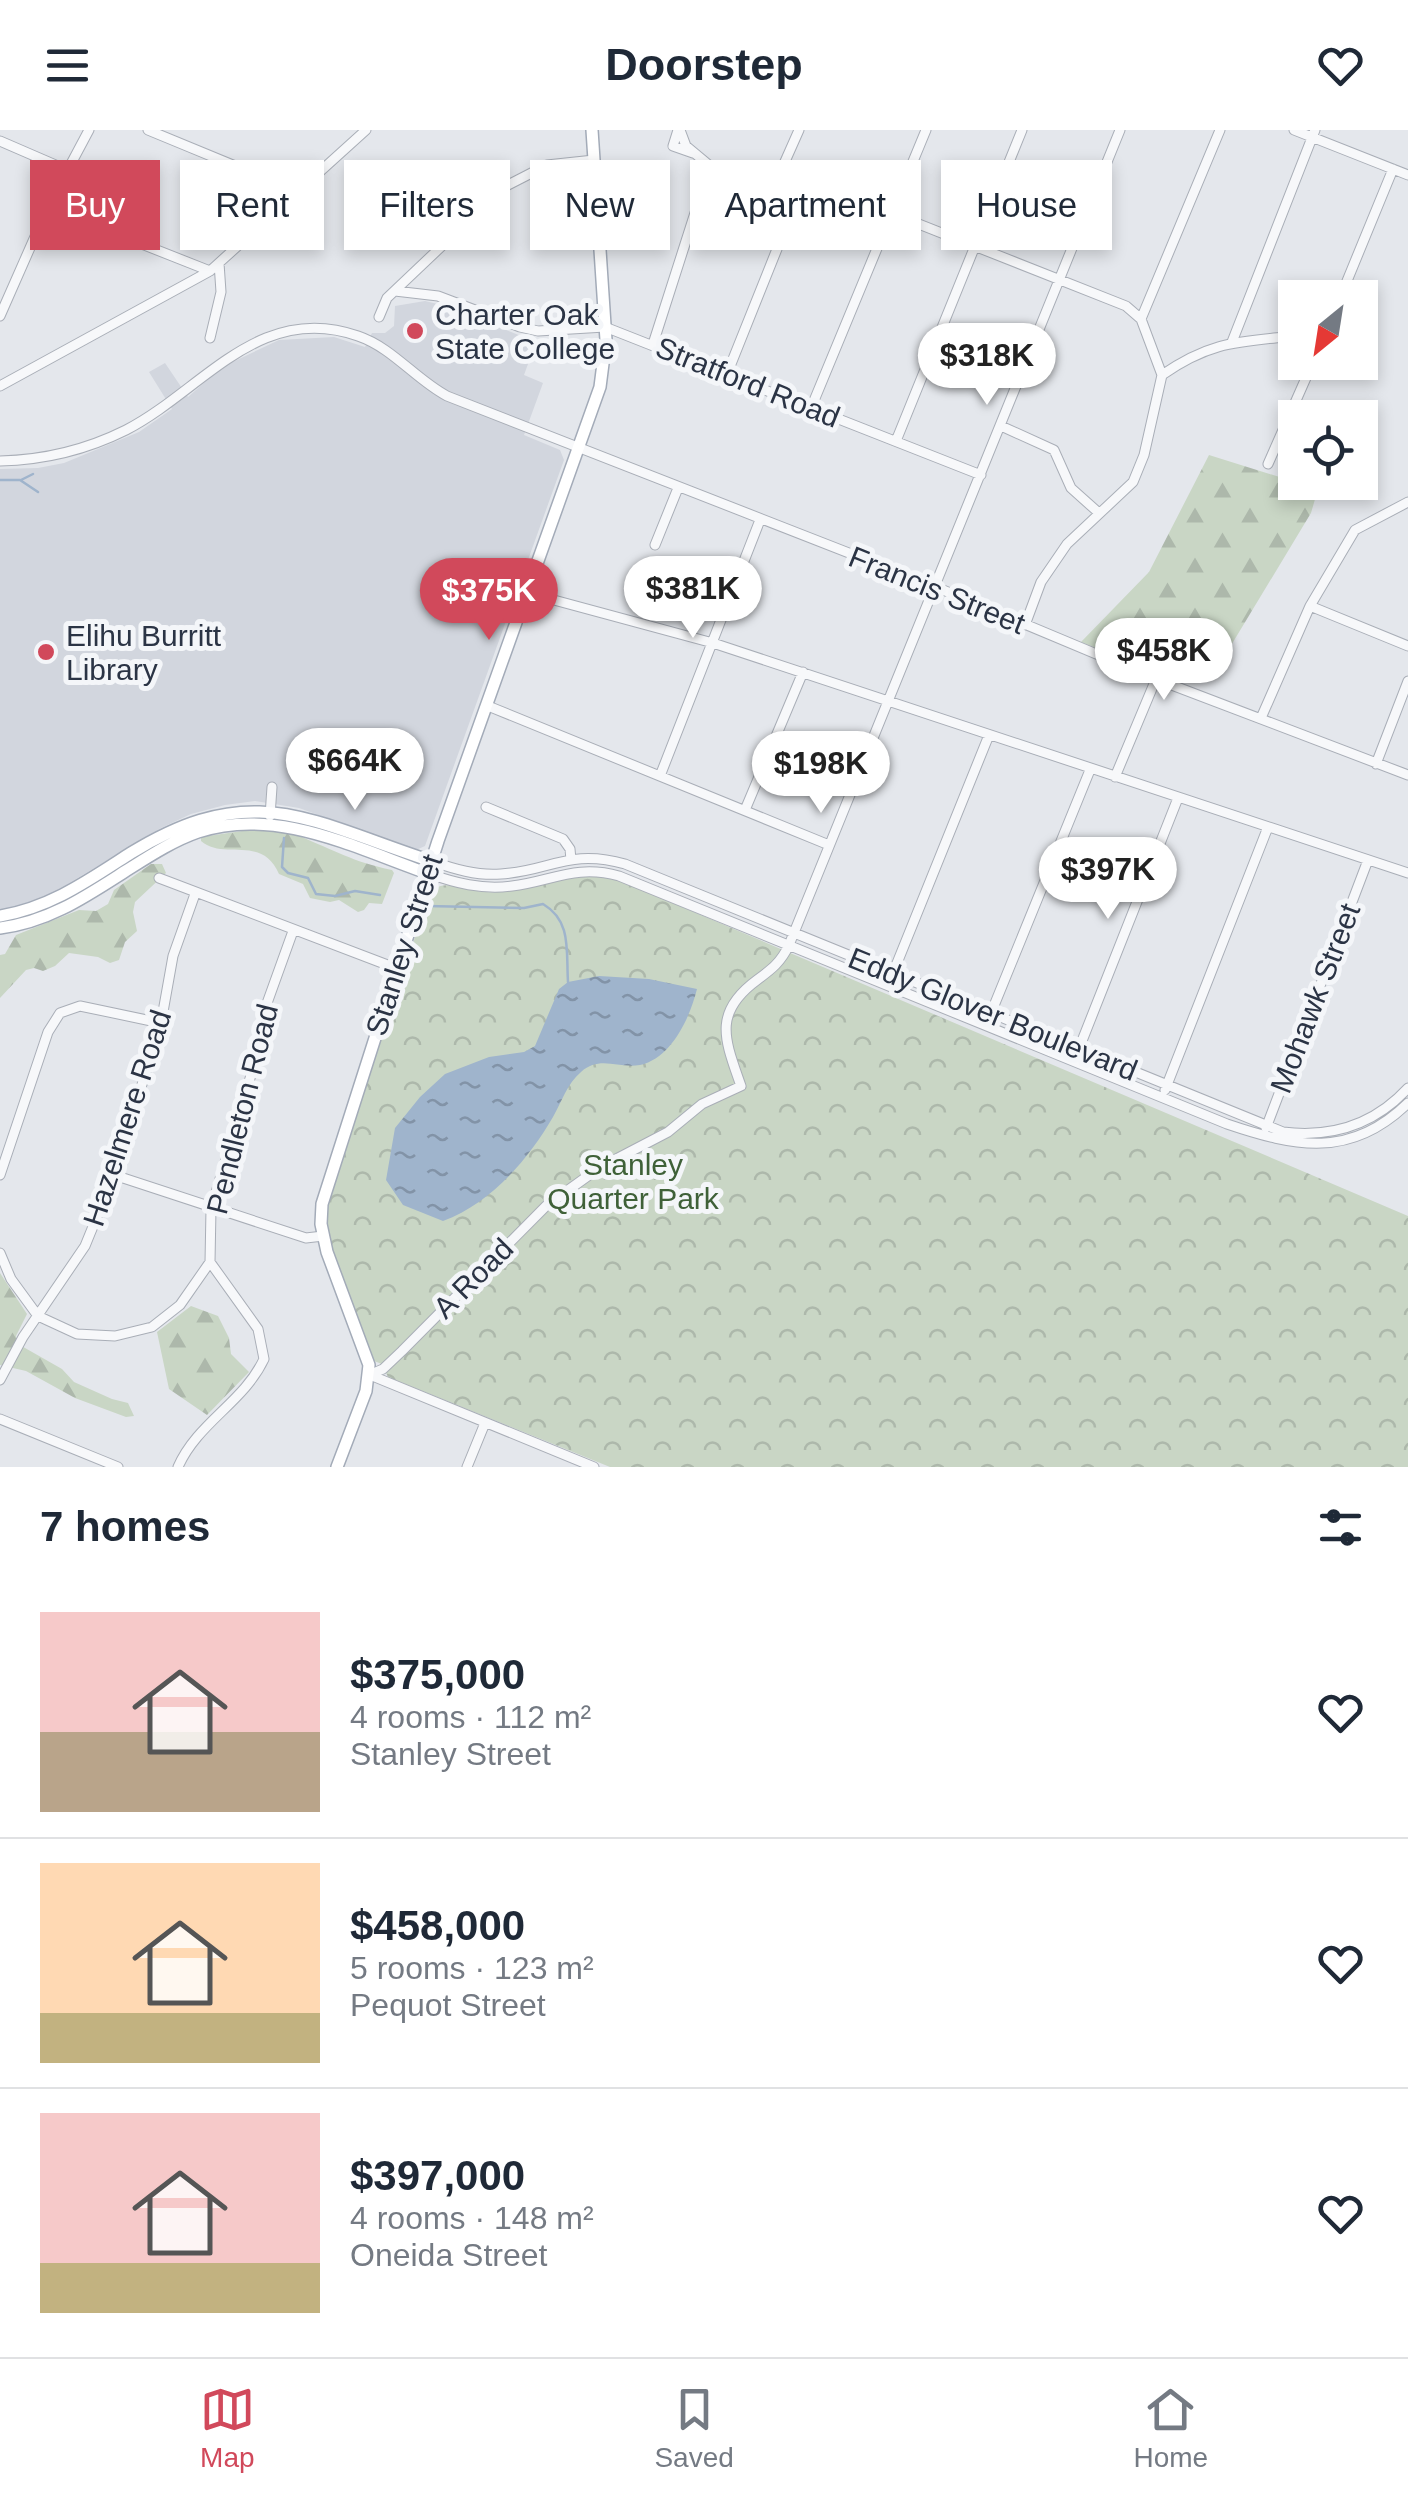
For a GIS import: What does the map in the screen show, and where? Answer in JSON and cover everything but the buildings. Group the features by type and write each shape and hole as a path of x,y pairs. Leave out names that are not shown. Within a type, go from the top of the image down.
{"main road":[{"name":"Stanley Street","path":"592,130 594,160"},
{"name":"Stanley Street","path":"370,1375 366,1354 322,1236 320,1212 324,1192 429,867 603,376 605,327 600,250"},
{"path":"0,928 26,924 62,910 166,832 236,811 270,818 313,820 429,867"},
{"path":"0,916 52,901 132,860"},
{"path":"337,1467 370,1375"}],"street":[{"path":"72,160 89,130"},
{"path":"148,130 221,160"},
{"path":"324,167 366,130"},
{"path":"679,130 702,160"},
{"path":"786,160 799,130"},
{"path":"914,160 926,130"},
{"path":"1010,160 1022,130"},
{"path":"790,945 1120,130"},
{"path":"1141,319 1220,130"},
{"path":"1294,130 1314,134 1408,175"},
{"path":"1232,342 1314,134"},
{"path":"2,142 44,160"},
{"path":"1347,280 1393,169"},
{"path":"379,317 395,290 504,187 530,174"},
{"path":"653,344 690,228"},
{"path":"0,316 30,245"},
{"path":"158,250 210,271"},
{"path":"0,386 210,271 234,250"},
{"path":"727,374 777,250"},
{"path":"811,408 876,250"},
{"path":"896,441 974,250"},
{"path":"989,250 1126,306 1141,319 1162,375 1144,455 1132,482 1066,544 1040,582 1024,625"},
{"path":"210,338 221,292 220,263"},
{"path":"0,274 14,280"},
{"name":"Stratford Road","path":"395,290 438,296 538,331 605,327 981,475"},
{"name":"Francis Street","path":"0,462 45,458 106,440 146,418 245,347 283,334 320,329 347,332 370,341 445,396 936,587 1156,679 1408,774"},
{"path":"1162,375 1193,353 1232,342 1278,338"},
{"path":"1268,464 1305,380"},
{"path":"1001,426 1054,450 1071,488 1099,513"},
{"path":"654,545 678,488"},
{"path":"1261,718 1310,606 1355,530 1408,502"},
{"path":"660,776 760,520"},
{"path":"528,593 713,642 1408,873"},
{"path":"1310,606 1408,646"},
{"path":"745,810 803,672"},
{"path":"1115,778 1156,679"},
{"path":"1376,764 1408,681"},
{"path":"488,706 829,846"},
{"path":"888,985 989,735"},
{"path":"986,1026 1090,770"},
{"path":"270,818 272,787"},
{"path":"1074,1062 1178,798"},
{"path":"486,807 563,838 568,843 572,872"},
{"path":"1162,1097 1268,827"},
{"name":"Eddy Glover Boulevard","path":"429,867 495,874 571,858 622,863 1166,1085 1265,1131"},
{"name":"Mohawk Street","path":"1265,1131 1368,860"},
{"name":"Eddy Glover Boulevard","path":"429,867 469,885 492,887 572,872 619,876 1162,1097 1265,1131 1324,1133 1384,1116 1408,1103"},
{"path":"160,878 398,969"},
{"path":"678,900 684,887"},
{"name":"Hazelmere Road","path":"0,1380 85,1246 114,1175 161,1023 173,956 194,894"},
{"name":"Pendleton Road","path":"210,1262 211,1209 251,1074 266,1006 294,932"},
{"name":"A Road","path":"370,1375 383,1369 546,1206 599,1168 668,1132 702,1104 741,1086 724,1038 729,1014 739,993 781,962 790,945"},
{"path":"0,1175 48,1032 60,1013 80,1006 161,1023"},
{"name":"Eddy Glover Boulevard","path":"1384,1116 1408,1088"},
{"path":"114,1175 306,1238 322,1236"},
{"path":"0,1254 11,1279 38,1316 76,1334 115,1336 152,1327 180,1305 210,1262 258,1329 264,1358 248,1385 196,1435 178,1467"},
{"path":"370,1375 594,1467"},
{"path":"0,1419 118,1467"},
{"path":"467,1467 484,1423"}],"shaded area":[{"path":"425,301 536,342 524,375 543,383 524,435 560,450 564,460 425,846 416,850 299,808 255,801 225,805 191,814 161,828 51,894 0,910 0,469 64,463 139,432 172,409 149,372 165,363 188,397 222,367 279,340 334,337 365,347 372,333 385,333 394,326 395,306"}],"green space":[{"path":"1209,455 1278,477 1278,500 1315,500 1311,513 1221,662 1157,638 1144,667 1081,642 1149,572"},
{"path":"242,831 292,834 392,870 382,904 369,903 358,912 339,900 310,898 303,884 279,874 263,855 210,847 201,841 201,837"},
{"path":"151,864 162,864 166,873 135,902 137,931 125,942 119,960 110,963 69,953 43,971 26,970 0,998 0,955 5,954 16,935 79,910 96,911 108,904 114,890"},
{"name":"Stanley Quarter Park","path":"592,875 621,881 1408,1216 1408,1467 610,1467 388,1377 382,1364 374,1361 342,1282 330,1241 328,1199 430,892 449,885 497,892"},
{"path":"0,1273 27,1314 16,1336 18,1344 62,1369 74,1382 128,1403 134,1416 126,1417 75,1398 26,1371 0,1365"},
{"path":"191,1306 218,1316 229,1338 231,1354 249,1372 207,1415 169,1389 157,1332"}],"water":[{"path":"599,976 649,979 697,989 678,1035 661,1054 640,1065 602,1063 581,1072 568,1087 543,1133 492,1192 443,1221 403,1205 386,1180 395,1128 420,1097 445,1074 489,1057 524,1052 535,1046 559,989 568,982"}],"waterway":[{"path":"21,480 33,474"},
{"path":"0,480 20,480 38,492"},
{"path":"284,838 282,867 288,873 308,878 316,894 335,896 355,891 380,895"},
{"path":"427,906 524,908 543,904 563,928 568,982"}],"place":[{"name":"Charter Oak State College","path":"415,331"},
{"name":"Elihu Burritt Library","path":"46,652"}]}
